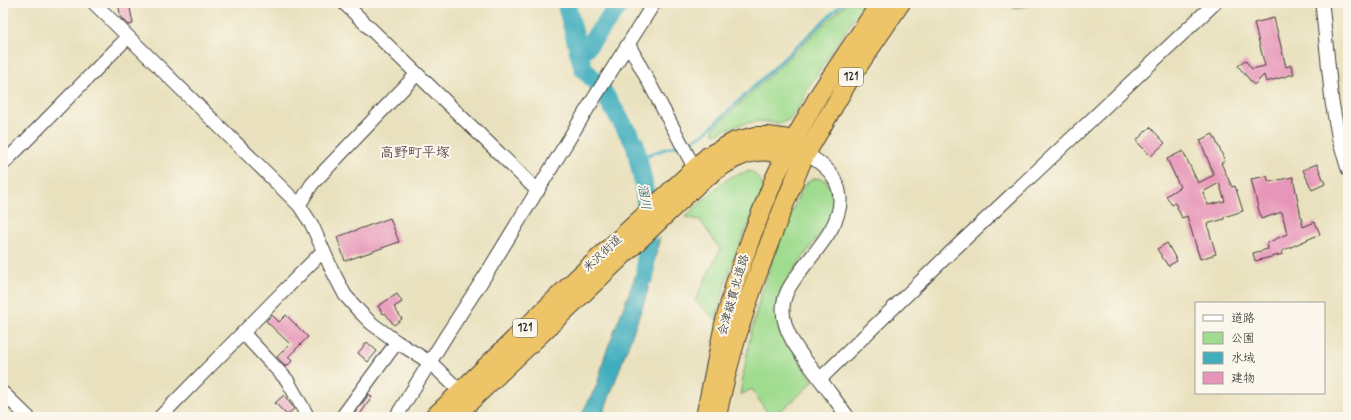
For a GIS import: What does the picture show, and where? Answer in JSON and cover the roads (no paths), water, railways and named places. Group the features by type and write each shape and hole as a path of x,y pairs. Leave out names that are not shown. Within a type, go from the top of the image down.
{"highway":[{"name":"121","path":"785,157 820,93 880,3"},
{"name":"121","path":"806,154 851,77 901,3"},
{"name":"米沢街道","path":"434,417 465,396 695,175 708,156 734,141 756,136 777,136 793,141"},
{"path":"793,141 806,154"},
{"name":"米沢街道","path":"695,175 721,166 750,153 770,152 785,157 806,154"},
{"name":"会津縦貫北道路","path":"717,417 728,368 745,308 776,224 806,154"},
{"name":"会津縦貫北道路","path":"705,417 724,324 735,283 775,177 785,157"},
{"name":"米沢街道","path":"454,417 465,396"}],"street":[{"path":"94,3 299,205 312,225 332,270 345,294 358,311 371,323 431,363 465,396"},
{"path":"344,3 538,190"},
{"path":"396,417 654,3"},
{"path":"820,379 950,253 1215,3"},
{"path":"1322,3 1332,102 1343,135 1348,169"},
{"path":"3,164 128,37"},
{"path":"629,45 695,175"},
{"path":"299,205 312,184 417,74"},
{"path":"806,154 824,165 831,172 838,187 840,200 833,226 791,283 785,295 783,308 785,326 798,350 848,417"},
{"path":"160,417 323,250"},
{"path":"243,333 287,380 308,417"},
{"path":"342,417 398,342"},
{"path":"3,393 28,417"}],"water":[{"path":"660,237 646,297 602,417 580,417 597,385 605,355 637,272 641,256"}],"waterway":[{"name":"溷川","path":"566,3 583,68 600,87 635,144 643,181 647,211 645,276"},
{"name":"溷川","path":"579,53 587,47 621,3"},
{"path":"685,143 692,141 705,133 843,3"},
{"path":"638,158 678,145"}],"district":[{"name":"高野町平塚","path":"415,153"}]}
